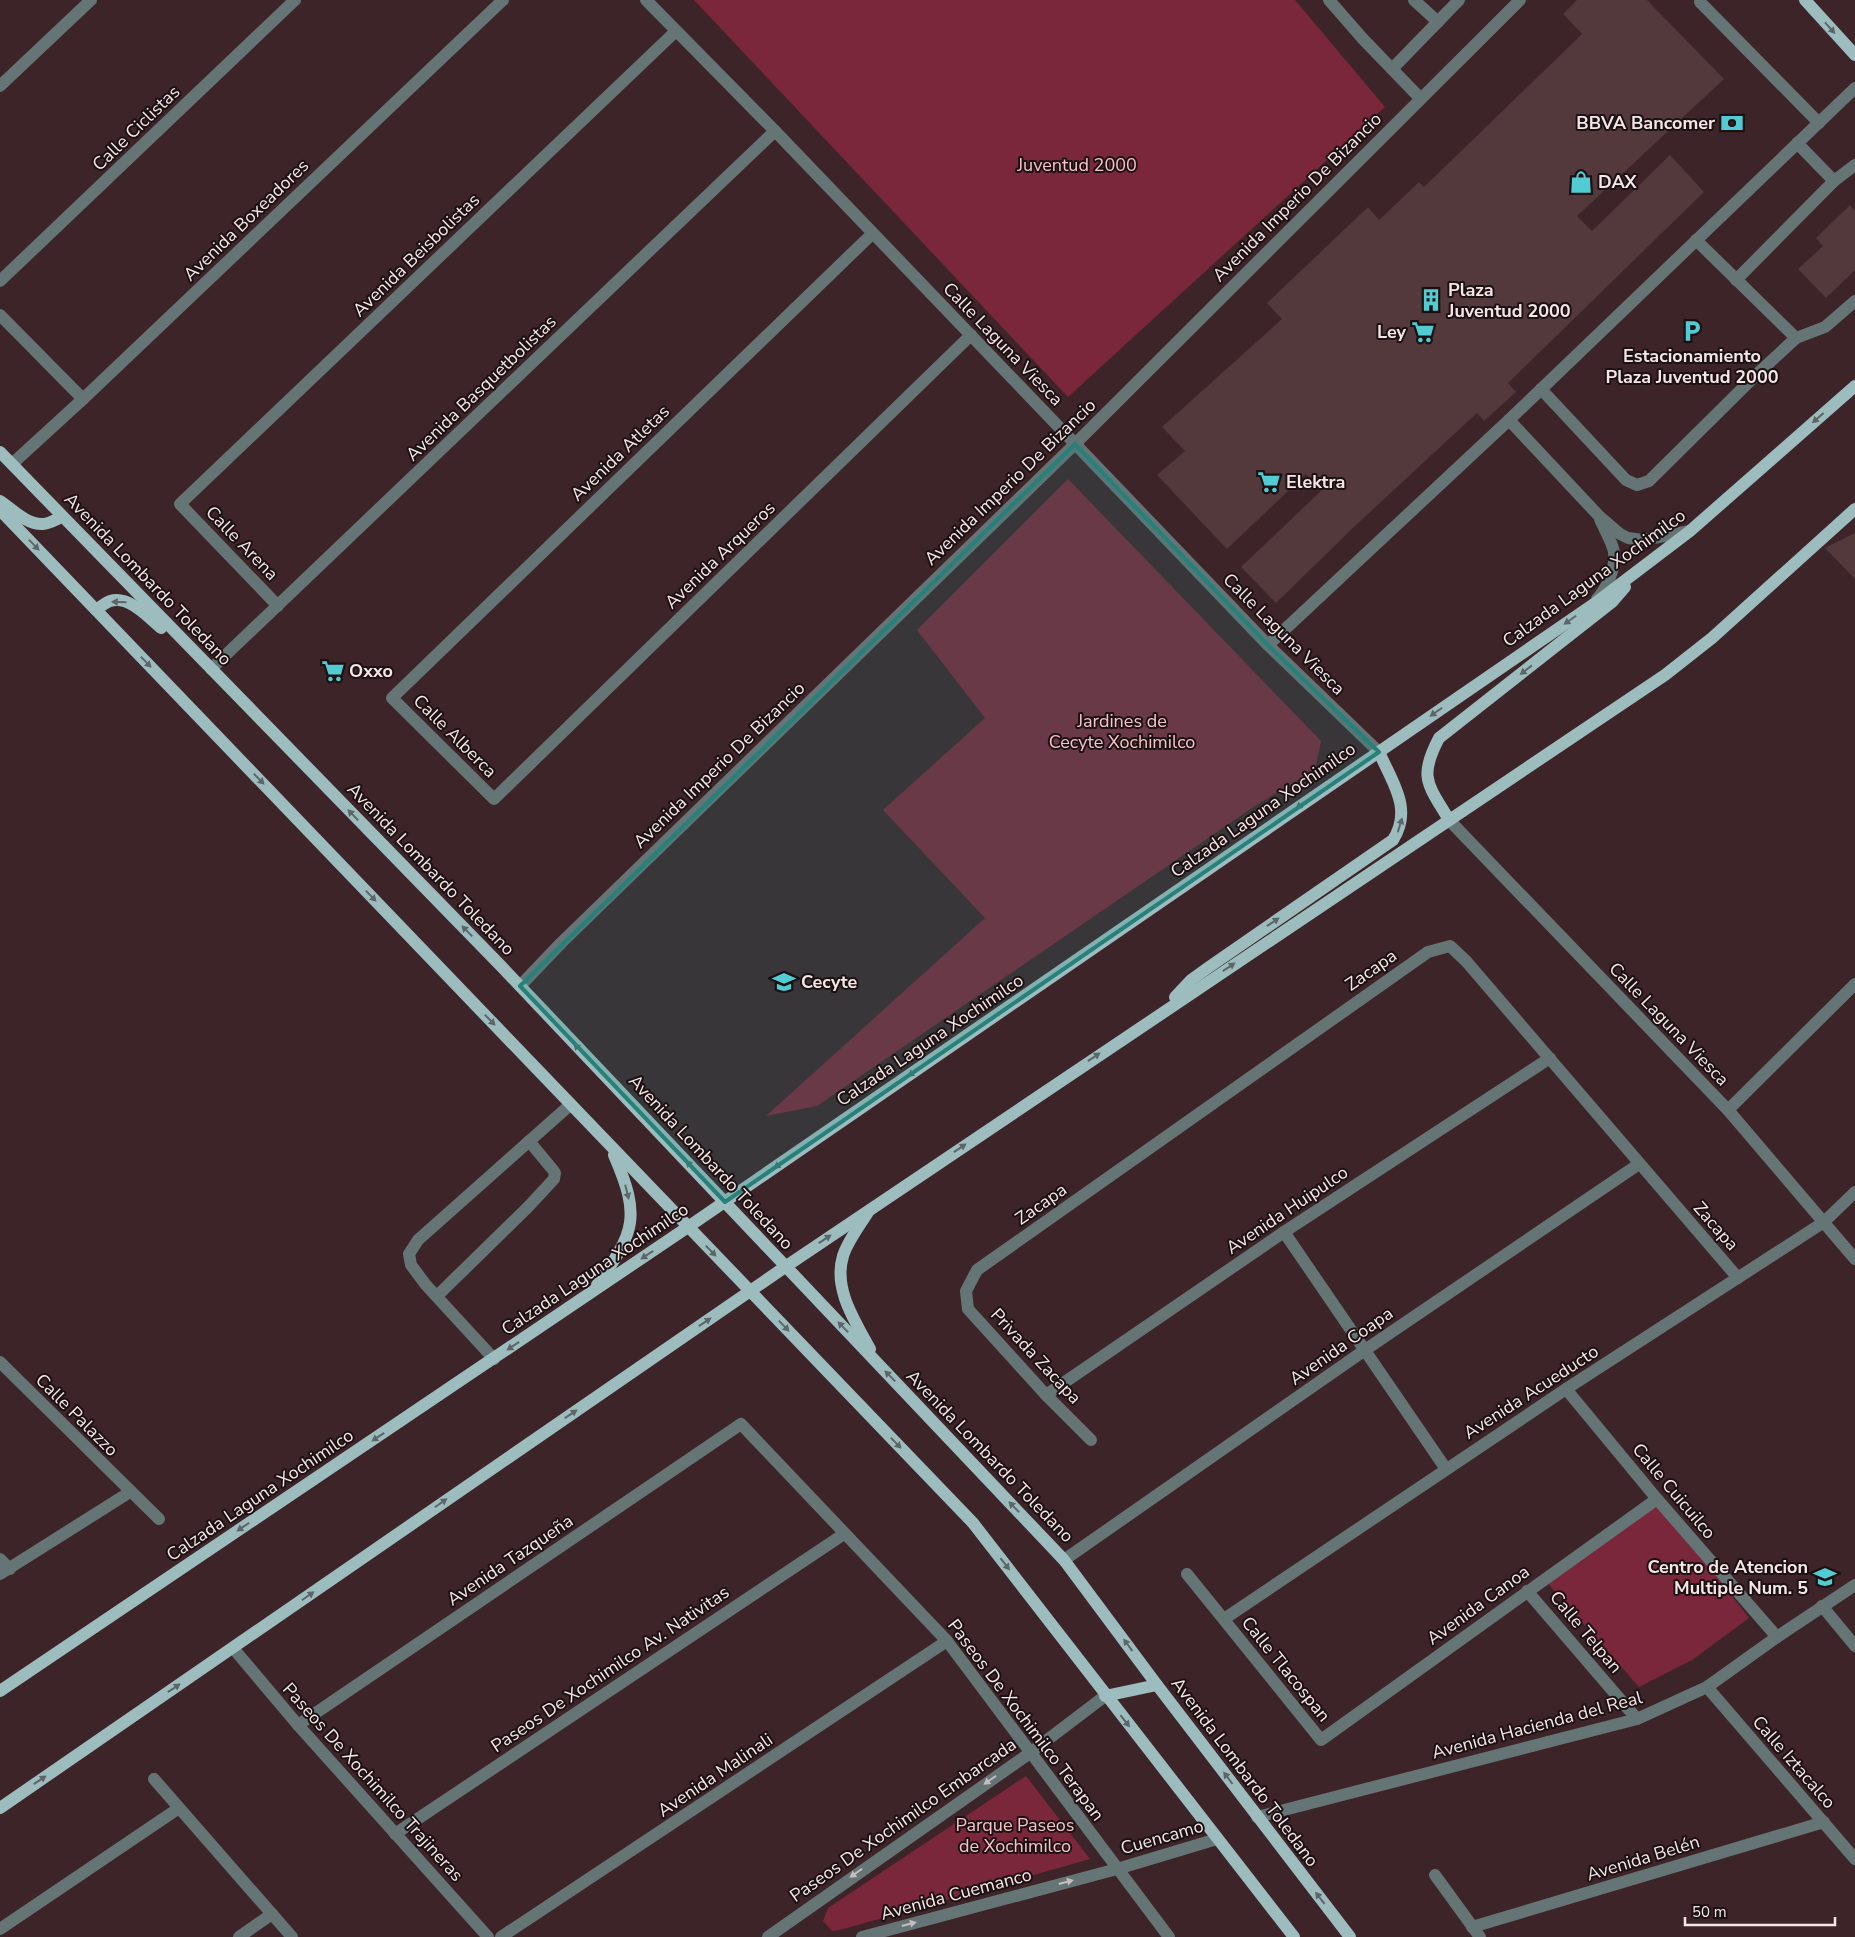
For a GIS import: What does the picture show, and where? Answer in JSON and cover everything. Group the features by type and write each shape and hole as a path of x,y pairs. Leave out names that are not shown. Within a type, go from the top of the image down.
{"main road":[{"path":"1806,0 1855,55"},
{"name":"Calzada Laguna Xochimilco","path":"0,1691 688,1228 1594,604 1690,531 1855,386"},
{"name":"Avenida Lombardo Toledano","path":"0,452 520,986 1064,1560 1257,1817 1350,1937"},
{"path":"0,501 25,519 34,522 43,524 62,517"},
{"path":"0,1808 869,1209 1685,661 1855,509"},
{"path":"0,510 973,1523 1105,1696 1294,1937"},
{"path":"1449,820 1428,784 1426,771 1429,757 1439,738 1612,602 1641,569"},
{"path":"96,610 110,602 119,600 128,602 201,659"},
{"path":"1169,1007 1170,1001 1191,980 1393,840 1399,830 1402,817 1401,800 1379,752"},
{"path":"592,1292 619,1254 628,1236 632,1209 624,1178 610,1146"},
{"path":"869,1209 843,1256 840,1279 845,1301 876,1363"},
{"path":"1105,1696 1157,1685"}],"street":[{"path":"0,86 91,0"},
{"name":"Calle Ciclistas","path":"0,281 295,0"},
{"name":"Avenida Boxeadores","path":"12,464 84,399 503,0"},
{"name":"Calle Laguna Viesca","path":"646,0 775,131 1268,645 1379,752"},
{"path":"1330,0 1363,39 1420,98"},
{"path":"1414,0 1438,22"},
{"path":"1392,69 1459,0"},
{"name":"Avenida Imperio De Bizancio","path":"520,986 568,936 1075,444 1520,0"},
{"path":"1700,2 1820,123"},
{"name":"Avenida Beisbolistas","path":"180,504 676,32"},
{"path":"1268,645 1509,420 1855,88"},
{"name":"Avenida Basquetbolistas","path":"211,669 775,131"},
{"path":"1797,143 1834,181"},
{"path":"1736,280 1834,181 1855,165"},
{"name":"Avenida Atletas","path":"392,698 872,234"},
{"path":"1696,240 1796,338"},
{"path":"1541,389 1626,480 1637,485 1649,480 1796,338 1825,327 1855,301"},
{"path":"0,315 84,399"},
{"name":"Avenida Arqueros","path":"494,799 971,336"},
{"path":"1509,420 1599,516 1620,534 1636,540 1690,531"},
{"name":"Calle Arena","path":"180,504 278,606"},
{"path":"1594,604 1608,585 1614,551 1599,516"},
{"name":"Calle Alberca","path":"392,698 494,799"},
{"name":"Calle Laguna Viesca","path":"1449,820 1728,1110 1855,1259"},
{"name":"Zacapa","path":"966,1290 977,1270 1428,952 1450,946 1466,961 1738,1278"},
{"path":"1728,1110 1855,984"},
{"name":"Avenida Huipulco","path":"1046,1395 1284,1232 1550,1058"},
{"path":"494,1359 411,1265 409,1254 418,1240 570,1105"},
{"path":"437,1296 528,1208 554,1179 555,1173 529,1141"},
{"name":"Avenida Coapa","path":"1064,1560 1364,1350 1639,1164"},
{"name":"Avenida Acueducto","path":"1224,1619 1566,1389 1824,1222 1855,1192"},
{"path":"1284,1232 1446,1469"},
{"name":"Privada Zacapa","path":"966,1290 968,1309 1046,1395 1092,1440"},
{"name":"Calle Palazzo","path":"0,1362 159,1519"},
{"name":"Calle Cuicuilco","path":"1566,1389 1657,1499 1777,1637"},
{"name":"Paseos De Xochimilco Terapan","path":"741,1424 947,1641 1169,1937"},
{"name":"Avenida Tazqueña","path":"298,1725 741,1424"},
{"path":"0,1558 5,1572 130,1492"},
{"name":"Avenida Canoa","path":"1321,1740 1657,1499"},
{"name":"Paseos De Xochimilco Av. Nativitas","path":"395,1834 844,1534"},
{"name":"Calle Tlacospan","path":"1187,1574 1321,1740"},
{"name":"Avenida Hacienda del Real","path":"1257,1817 1637,1720 1707,1687 1855,1585"},
{"name":"Calle Telpan","path":"1527,1591 1637,1720"},
{"path":"1822,1606 1855,1646"},
{"name":"Avenida Malinali","path":"501,1937 947,1641"},
{"name":"Paseos De Xochimilco Trajineras","path":"233,1648 298,1725 488,1937"},
{"name":"Calle Iztacalco","path":"1707,1687 1855,1859"},
{"name":"Paseos De Xochimilco Embarcada","path":"768,1937 1030,1752 1105,1696"},
{"path":"154,1779 292,1937"},
{"path":"0,1929 179,1808"},
{"name":"Avenida Belén","path":"1476,1932 1824,1822"},
{"name":"Cuencamo","path":"1117,1869 1217,1840"},
{"name":"Avenida Cuemanco","path":"862,1937 1117,1869"},
{"path":"1434,1875 1476,1932"},
{"path":"239,1937 272,1914"}],"highlighted area":[{"path":"1075,444 1268,645 1379,752 725,1202 520,986"}],"green space":[{"name":"Juventud 2000","path":"694,0 1295,0 1385,107 1068,397"},
{"name":"Jardines de Cecyte Xochimilco","path":"1068,479 1321,741 1315,770 1258,804 817,1106 766,1116 985,918 883,810 985,718 917,630"},
{"path":"1657,1499 1749,1618 1692,1660 1639,1687 1544,1579"},
{"name":"Parque Paseos de Xochimilco","path":"1026,1776 1090,1859 840,1930 832,1931 823,1921 828,1908"}],"building":[{"name":"Plaza Juventud 2000","path":"1577,0 1647,0 1724,79 1577,216 1592,231 1670,155 1704,192 1508,383 1516,392 1484,421 1477,413 1356,525 1276,603 1241,567 1321,491 1306,474 1227,549 1157,475 1185,451 1162,427 1282,319 1267,303 1368,207 1379,220 1419,182 1424,187 1582,34 1563,14"},
{"path":"1850,205 1855,211 1855,270 1826,298 1798,269 1823,246 1816,238"},
{"path":"1855,533 1855,579 1825,548"}],"place":[{"name":"BBVA Bancomer","path":"1732,123"},
{"name":"DAX","path":"1581,182"},
{"name":"Plaza Juventud 2000","path":"1431,300"},
{"name":"Estacionamiento Plaza Juventud 2000","path":"1692,331"},
{"name":"Ley","path":"1423,332"},
{"name":"Elektra","path":"1269,482"},
{"name":"Oxxo","path":"333,671"},
{"name":"Cecyte","path":"784,982"},
{"name":"Centro de Atencion Multiple Num. 5","path":"1825,1577"}]}
